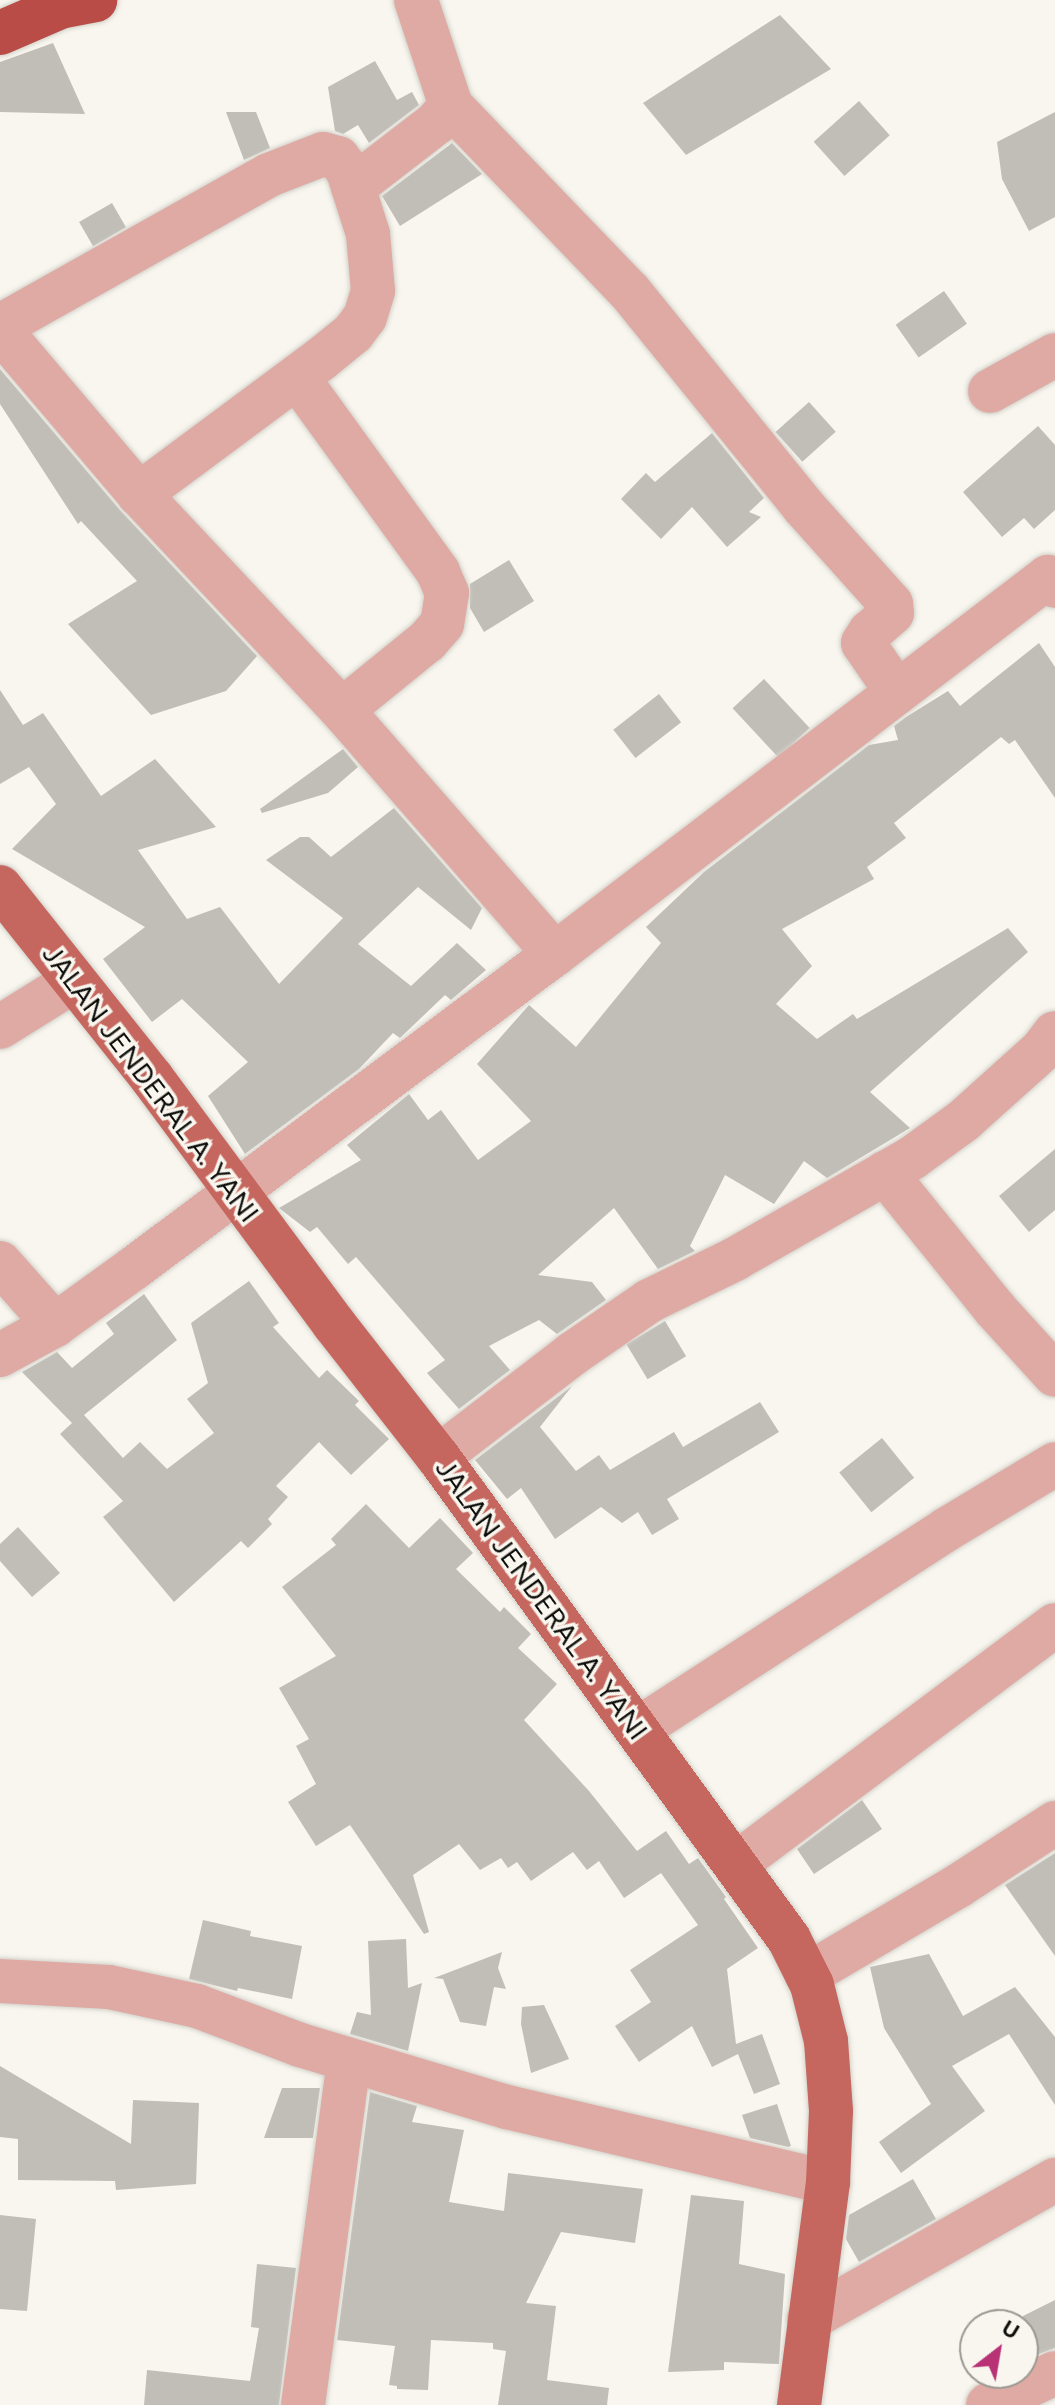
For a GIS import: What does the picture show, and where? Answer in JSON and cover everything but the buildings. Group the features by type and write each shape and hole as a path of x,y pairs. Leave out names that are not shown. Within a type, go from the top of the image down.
{"highway":[{"path":"0,33 60,7 95,0"}],"main road":[{"name":"JALAN JENDERAL A. YANI","path":"0,887 438,1457 737,1863 789,1939 807,1975 826,2041 831,2111 828,2182 799,2405"}],"street":[{"path":"416,0 451,106 630,292 803,506 891,604 892,613 870,632 863,643 896,691"},
{"path":"353,187 436,123 451,106"},
{"path":"139,494 297,377 353,333 365,317 373,291 368,234 348,171 338,158 323,154 269,175 0,328 139,494 342,710 555,954"},
{"path":"990,391 1055,355"},
{"path":"297,377 438,572 447,593 442,624 427,641 342,710"},
{"path":"0,1355 55,1325 555,954 896,691 1053,577"},
{"path":"0,1027 74,981"},
{"path":"438,1457 572,1354 649,1301 735,1259 885,1173 963,1121 1042,1050 1055,1033"},
{"path":"885,1173 995,1309 1055,1375"},
{"path":"0,1263 55,1325"},
{"path":"638,1729 947,1529 1055,1464"},
{"path":"737,1863 1055,1625"},
{"path":"807,1975 958,1886 1055,1823"},
{"path":"0,1981 109,1987 197,2006 349,2060 507,2107 828,2182"},
{"path":"303,2405 349,2060"},
{"path":"809,2319 1055,2180"},
{"path":"988,2405 1055,2373"}]}
